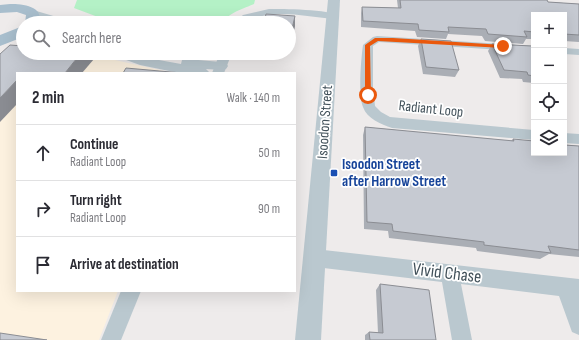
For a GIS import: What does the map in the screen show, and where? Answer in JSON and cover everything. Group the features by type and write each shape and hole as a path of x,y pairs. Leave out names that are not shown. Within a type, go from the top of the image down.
{"main road":[{"path":"0,9 13,8 30,12"}],"street":[{"path":"249,16 268,11 334,8"},
{"name":"Isoodon Street","path":"308,340 334,8"},
{"path":"30,12 42,16"},
{"name":"Radiant Loop","path":"531,49 377,39 368,45 367,74 368,106 372,112 392,123 531,135"},
{"path":"567,51 579,52"},
{"path":"139,60 198,72"},
{"path":"170,60 222,64"},
{"path":"567,138 579,139"},
{"name":"Vivid Chase","path":"315,258 572,288"},
{"path":"450,274 462,340"},
{"path":"572,288 579,325"},
{"path":"111,340 131,292"}],"shaded area":[{"path":"16,49 16,60 115,60 169,72 16,72 16,292 118,292 99,340 0,340 0,55"}],"green space":[{"path":"77,0 255,0 254,4 228,16 95,16 74,8"}],"building":[{"path":"400,0 547,0 548,2 579,4 579,35 567,34 567,12 531,12 531,32 524,31 527,37 488,34 486,29 448,27 449,32 419,30 418,24 363,21 362,7 401,8"},
{"path":"266,14 295,16 266,16"},
{"path":"421,39 451,41 459,70 426,67"},
{"path":"492,44 531,46 531,76 528,75 527,72 504,70"},
{"path":"10,45 16,45 16,60 75,60 66,72 16,72 16,81 0,98 0,54"},
{"path":"126,68 171,72 124,72"},
{"path":"365,127 514,141 513,139 531,141 531,156 567,156 567,145 579,146 579,250 548,246 551,253 484,245 484,242 393,231 392,224 367,222"},
{"path":"380,284 429,290 436,340 370,340 369,332 383,333"},
{"path":"0,333 47,340 0,340"}],"place":[{"name":"Isoodon Street after Harrow Street","path":"334,173"}],"route":[{"path":"368,95 368,45 377,39 503,46"}]}
